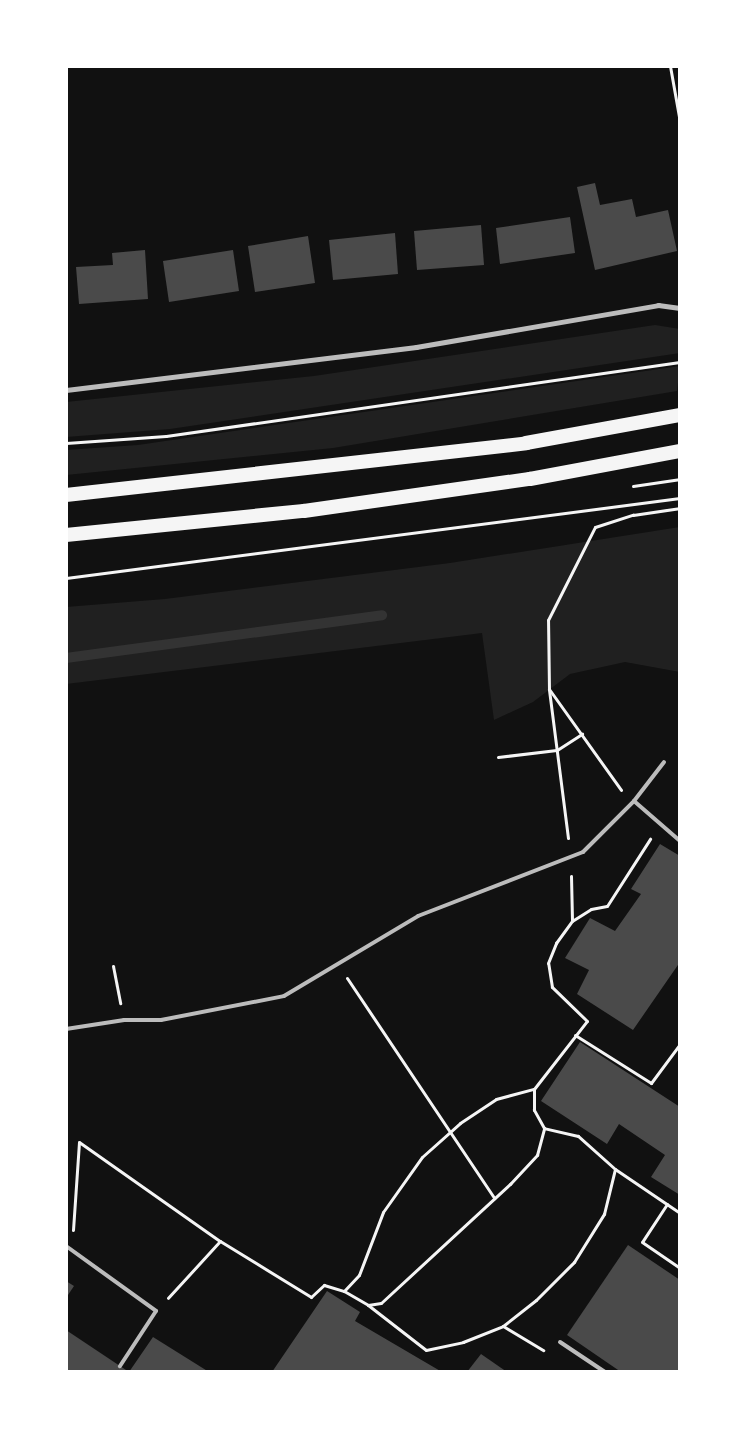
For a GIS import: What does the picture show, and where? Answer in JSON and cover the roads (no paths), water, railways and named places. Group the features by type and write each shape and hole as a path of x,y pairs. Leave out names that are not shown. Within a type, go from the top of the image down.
{"highway":[{"path":"66,495 526,443 680,415"},
{"path":"66,535 304,511 530,479 680,451"}],"street":[{"path":"66,390 416,347 658,305 680,308"}],"lane":[{"path":"66,1029 124,1020 161,1020 284,996 418,916 583,852 634,801 664,762"},
{"path":"634,801 680,841"},
{"path":"66,1246 156,1311 120,1366"},
{"path":"560,1342 605,1372"}],"waterway":[{"path":"66,658 382,615"}]}
